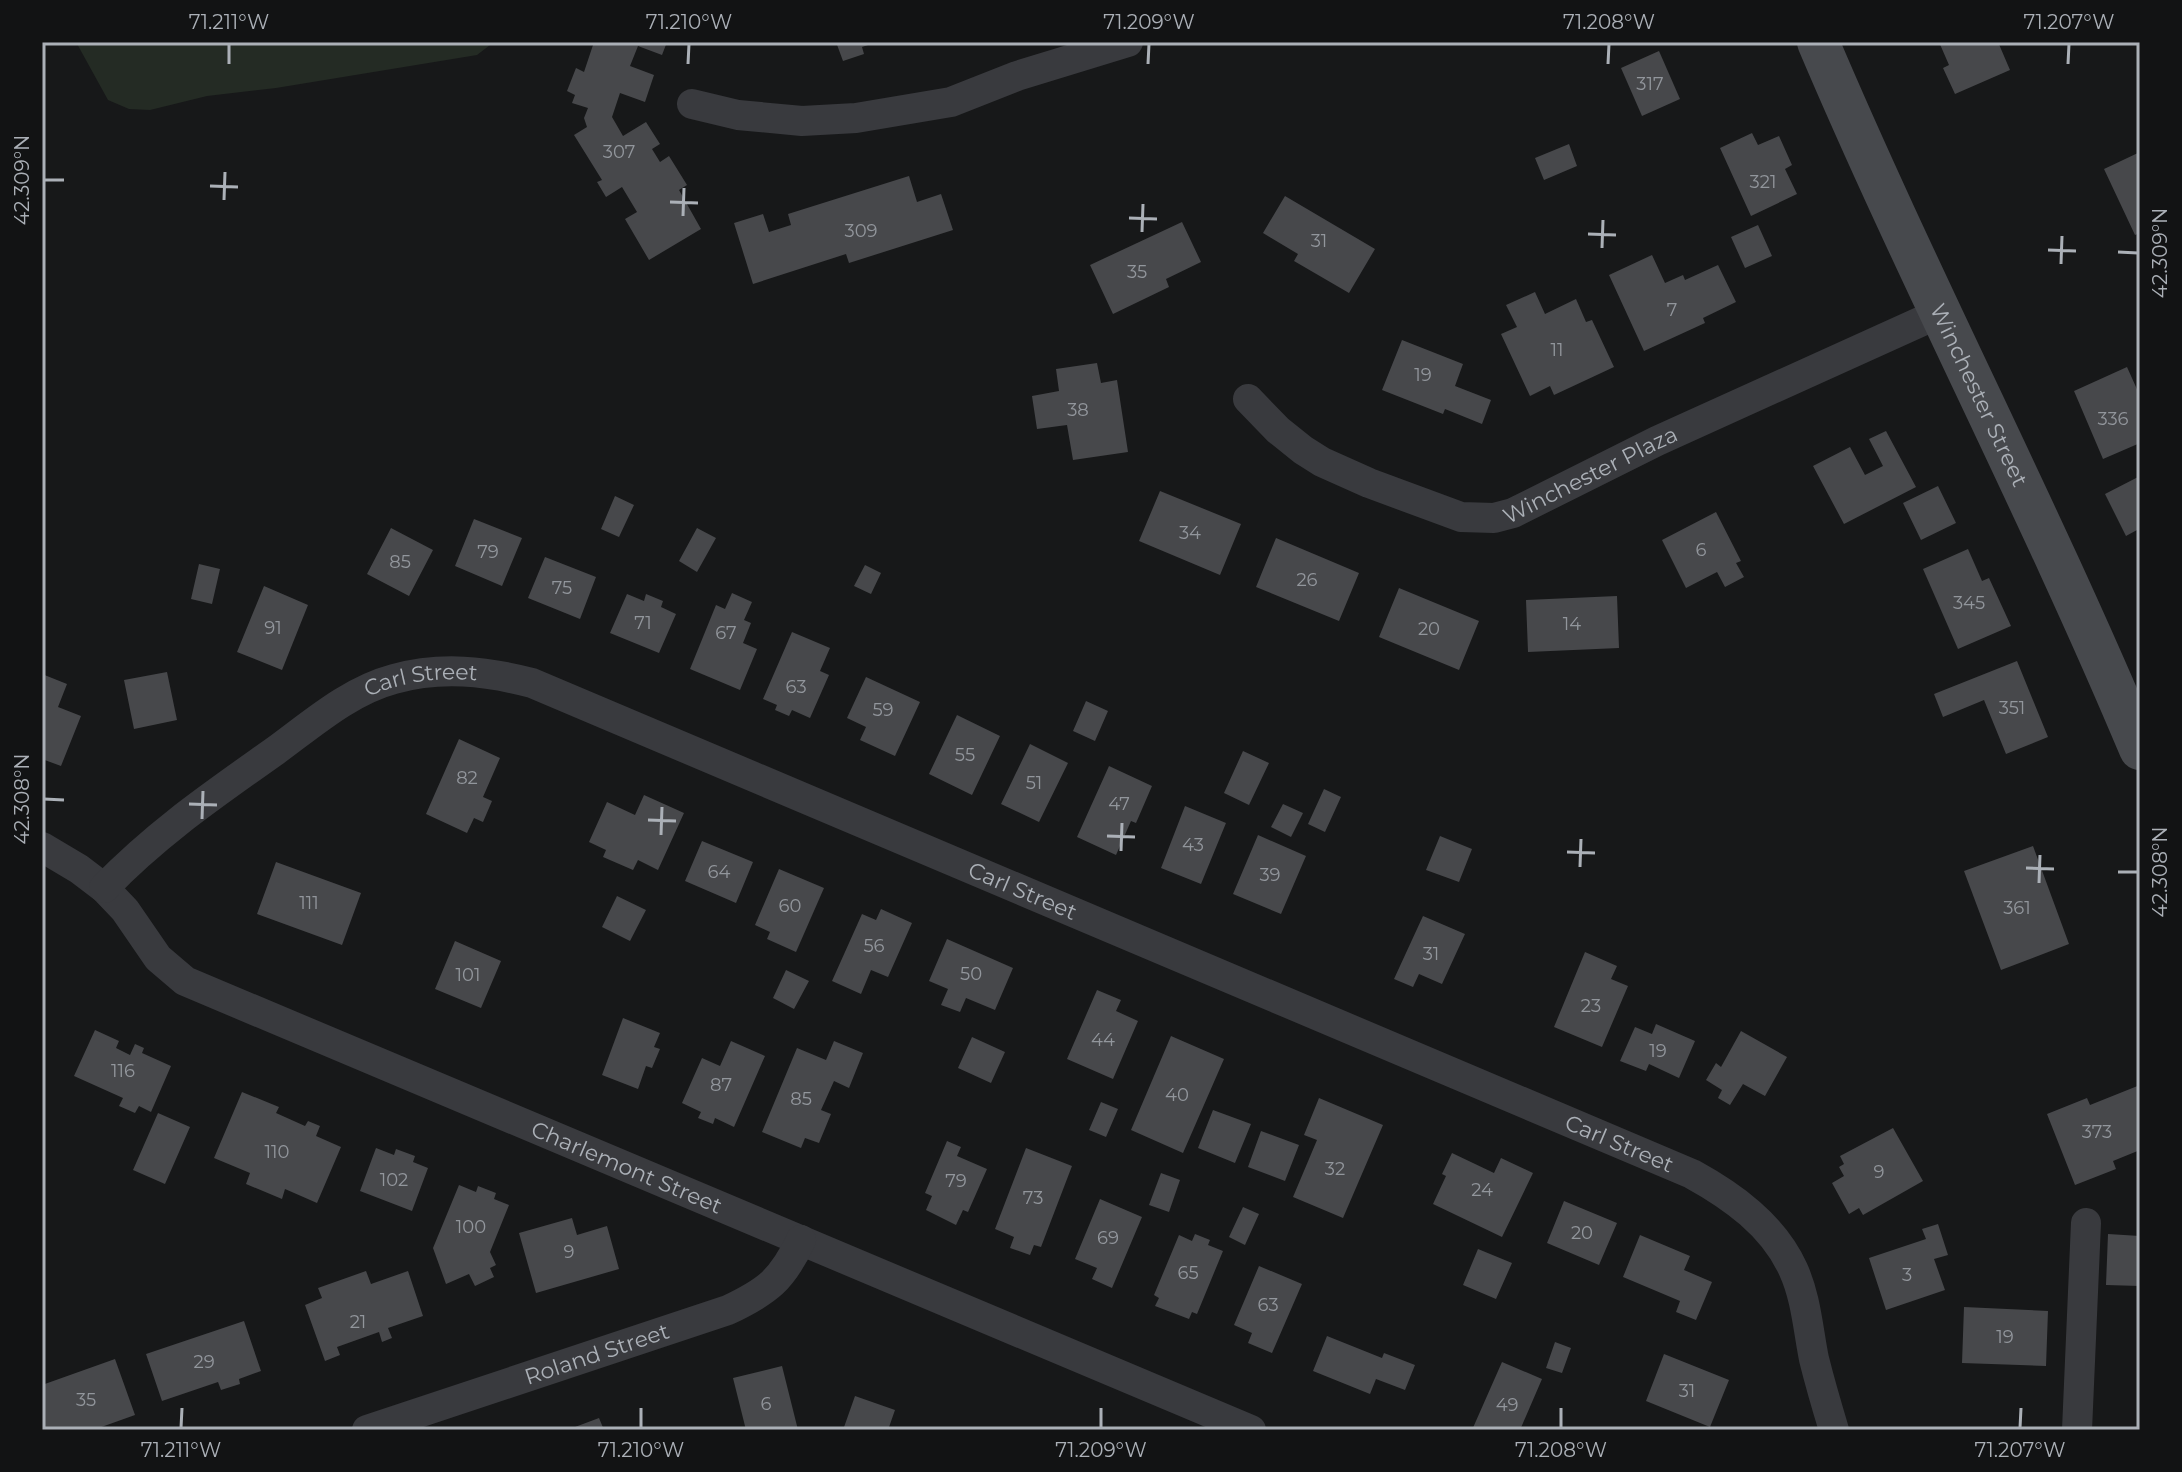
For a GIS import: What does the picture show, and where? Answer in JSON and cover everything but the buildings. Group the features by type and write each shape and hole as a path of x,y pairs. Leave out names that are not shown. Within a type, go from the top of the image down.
{"street":[{"path":"692,104 738,115 802,121 856,118 951,102 1017,76 1128,42"},
{"name":"Winchester Street","path":"1818,42 2140,749"},
{"name":"Winchester Plaza","path":"1248,399 1278,430 1322,462 1449,513 1494,518 1513,513 1657,441 1942,312"},
{"name":"Carl Street","path":"104,888 174,823 359,693 393,679 461,670 532,683 1692,1174 1722,1191 1748,1211 1774,1238 1793,1269 1834,1430"},
{"name":"Charlemont Street","path":"42,847 104,888 125,910 158,958 185,981 1251,1430"},
{"path":"2077,1430 2086,1223"},
{"name":"Roland Street","path":"367,1430 728,1310 775,1283 791,1262 801,1240"}],"shaded area":[{"path":"76,42 494,42 477,55 276,88 207,96 150,110 129,109 108,100"}]}
